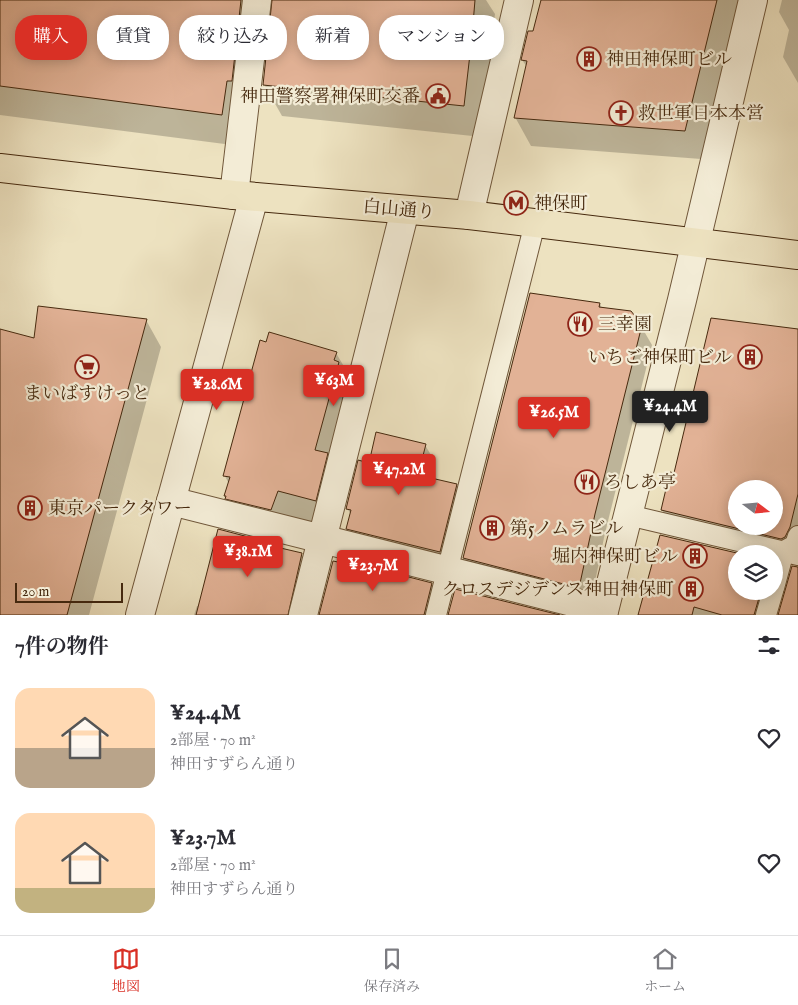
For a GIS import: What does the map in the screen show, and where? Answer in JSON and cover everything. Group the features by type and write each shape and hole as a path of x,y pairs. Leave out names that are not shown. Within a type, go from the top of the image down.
{"main road":[{"name":"白山通り","path":"0,168 244,196 469,215 798,255"}],"street":[{"path":"140,615 171,500 244,196 257,0"},
{"path":"469,215 519,0"},
{"path":"171,500 447,570 603,612 753,0"},
{"path":"303,615 405,210"}],"lane":[{"path":"436,615 535,223"},
{"path":"628,515 791,553"},
{"path":"783,569 798,536"},
{"path":"766,615 770,600"}],"building":[{"path":"0,0 241,0 239,15 179,15 179,60 234,60 232,81 227,81 222,115 0,86"},
{"path":"272,0 475,0 474,15 379,15 379,60 469,60 464,106 263,85 266,60 287,60 287,15 270,15"},
{"name":"神田神保町ビル","path":"541,0 717,0 685,131 514,118 527,61 521,60 528,31 533,31"},
{"path":"530,293 600,303 599,307 631,311 642,325 595,514 579,588 463,558"},
{"path":"38,306 147,319 67,615 0,615 0,329 34,338"},
{"path":"711,318 798,329 798,494 790,527 785,537 781,539 764,535 783,535 783,480 728,480 728,526 661,510 670,472 674,473"},
{"path":"269,332 337,352 334,360 339,362 315,450 328,453 316,501 278,491 271,510 225,499 226,496 224,496 230,477 223,476 260,340 266,342"},
{"path":"376,432 426,444 418,475 457,484 440,552 346,529 351,510 346,509 358,460 369,463"},
{"path":"218,529 260,540 259,543 302,553 288,615 196,615"},
{"path":"660,535 728,551 728,600 758,600 754,615 722,615 694,607 692,615 638,615"},
{"path":"339,559 432,583 424,615 319,615 333,561 338,562"},
{"path":"792,566 798,567 798,615 778,615"},
{"path":"455,589 560,615 448,615"}],"place":[{"name":"神田神保町ビル","path":"589,59"},
{"name":"神田警察署神保町交番","path":"438,96"},
{"name":"救世軍日本本営","path":"621,113"},
{"name":"神保町","path":"516,203"},
{"name":"三幸園","path":"580,324"},
{"name":"いちご神保町ビル","path":"750,357"},
{"name":"まいばすけっと","path":"87,367"},
{"name":"ろしあ亭","path":"587,482"},
{"name":"東京パークタワー","path":"30,508"},
{"name":"第5ノムラビル","path":"492,528"},
{"name":"堀内神保町ビル","path":"695,556"},
{"name":"クロスデジデンス神田神保町","path":"691,589"}]}
